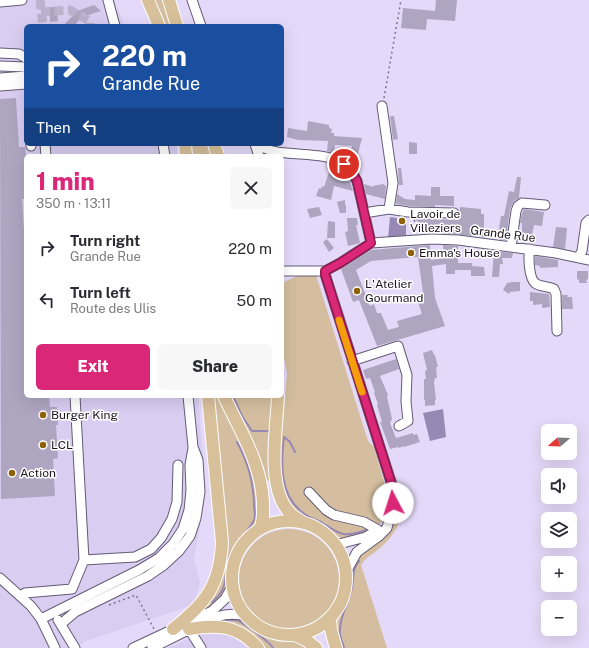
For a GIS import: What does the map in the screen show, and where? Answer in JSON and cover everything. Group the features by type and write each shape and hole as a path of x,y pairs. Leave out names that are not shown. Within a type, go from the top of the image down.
{"main road":[{"path":"148,0 158,24"},
{"path":"169,0 176,24"},
{"path":"173,628 196,610 206,598 218,571 222,557 222,542 208,398"},
{"path":"225,398 252,453 259,473 263,495 263,523 260,529"},
{"path":"278,398 275,444 275,472 277,488 282,502 290,513 304,523 322,532 335,545 342,558 346,572 346,589 340,605 330,619 320,627 295,635 277,634 261,628 247,617 240,607 233,585 233,569 238,553 248,540 260,529 274,523 289,521 304,523"},
{"path":"330,619 331,630 336,648"},
{"path":"189,629 213,626 224,627 246,636 258,648"},
{"path":"295,635 306,640 316,648"}],"street":[{"path":"4,1 22,0"},
{"path":"106,0 114,24"},
{"path":"192,0 200,24"},
{"path":"0,53 20,54 24,57"},
{"path":"0,66 24,67"},
{"path":"0,78 24,76"},
{"path":"0,86 24,84"},
{"path":"382,106 393,183 389,209"},
{"path":"259,146 272,152 326,158 337,160 344,164 352,172 357,181 371,243"},
{"path":"511,247 518,206 522,203 546,206"},
{"path":"364,213 389,209 408,212 454,213"},
{"path":"579,257 582,251 586,223 589,220"},
{"name":"Grande Rue","path":"325,271 371,243 432,239 458,240 530,249 589,260"},
{"path":"530,249 531,279 536,284 554,288 556,294 557,331"},
{"path":"284,271 325,271 392,485 393,503 387,528 380,536 357,552 346,572"},
{"path":"352,361 398,346 407,375 406,400 408,421 399,426"},
{"path":"20,596 25,593 72,589 84,560 75,398"},
{"path":"41,619 139,570 159,558 173,544 182,529 189,510 191,490 190,465 193,447 188,398"},
{"path":"61,624 75,612 148,576 164,565 179,551 190,536 196,518 200,492 198,460 193,447"},
{"path":"84,560 135,557 151,549 162,538 172,519 177,502 178,465"},
{"path":"309,492 326,510 334,515 364,522 378,530"},
{"path":"335,545 366,537 378,530 388,521"},
{"path":"0,578 20,596 41,619 55,648"},
{"path":"133,648 212,611 225,599 233,585"},
{"path":"53,612 76,648"},
{"path":"152,648 200,622 221,616 239,614 247,617"},
{"path":"189,629 201,648"}],"path":[{"path":"382,106 401,0"},
{"path":"408,212 425,235 432,239"},
{"path":"105,606 136,595 154,629"}],"shaded area":[{"path":"0,0 114,0 124,24 24,24 24,146 176,146 177,154 24,154 24,398 198,398 206,492 194,559 200,584 193,605 86,641 75,648 0,648"},
{"path":"153,0 163,0 171,24 163,24"},
{"path":"190,146 210,146 212,154 191,154"},
{"path":"390,217 397,218 397,223 406,223 406,238 388,238"},
{"path":"316,275 368,441 374,447 387,492 387,506 385,516 381,523 365,533 350,538 336,536 320,524 308,519 291,507 284,496 279,467 287,373 284,358 284,282 297,276"},
{"path":"212,398 220,398 253,470 259,506 256,526 238,545 232,558 229,567 228,585 224,594 218,602 194,617 219,581"},
{"path":"231,398 273,398 271,481 266,480 261,462"},
{"path":"443,409 446,437 430,441 423,413"},
{"path":"401,517 397,527 388,540 361,565 387,648 341,648 336,628 337,622 349,597 353,567 358,556"},
{"path":"289,529 308,533 325,543 335,560 339,579 335,598 325,615 308,625 289,629 270,625 253,615 243,598 239,579 243,560 253,543 270,533"},
{"path":"240,618 262,634 299,642 311,648 261,648 215,621 218,619"},
{"path":"204,632 227,634 241,639 250,648 168,648"}],"building":[{"path":"436,0 457,0 455,21 427,19 426,30 401,28 403,8 435,11"},
{"path":"94,5 101,11 82,17 76,24 65,24 77,11"},
{"path":"50,7 57,7 58,21 50,22"},
{"path":"16,98 19,147 25,147 24,199 22,199 24,230 24,398 49,398 50,407 57,407 58,425 56,425 58,458 53,459 55,496 1,499 0,99"},
{"path":"390,116 394,116 398,139 393,140"},
{"path":"308,121 329,125 329,128 332,129 331,133 334,133 334,136 362,138 358,154 350,152 352,146 335,145 334,153 327,151 328,141 298,140 287,137 288,128 307,131"},
{"path":"409,142 417,143 417,154 409,154"},
{"path":"398,168 401,168 403,185 399,185"},
{"path":"329,172 340,175 339,178 350,181 353,191 334,186 331,200 316,196 319,188 321,189 322,186 324,187"},
{"path":"517,177 521,177 519,198 514,201 510,209 506,240 500,240 501,230 499,229 501,216 504,216 509,191 514,192"},
{"path":"364,184 374,187 373,186 383,184 386,186 385,199 366,194"},
{"path":"431,187 440,187 440,196 454,196 454,206 435,205 435,207 396,204 397,194 405,199 415,200 415,195 431,196"},
{"path":"345,200 346,213 340,213 337,202"},
{"path":"319,207 322,215 310,218 307,209"},
{"path":"460,207 481,209 481,214 484,214 484,237 441,233 441,230 421,227 421,224 413,218 459,220"},
{"path":"524,209 544,212 542,226 534,225 532,235 522,234 522,223 520,223"},
{"path":"347,218 357,218 358,225 356,225 360,243 348,246 345,232 348,231"},
{"path":"328,221 335,222 335,238 327,238"},
{"path":"556,227 567,228 565,249 553,247"},
{"path":"327,239 334,248 329,252 323,242"},
{"path":"430,245 431,260 444,258 443,245 458,246 458,263 472,263 472,266 484,267 485,276 471,276 471,270 455,270 455,274 446,274 446,264 432,266 435,298 445,326 377,346 359,300 353,302 341,269 371,250","holes":["418,257 424,300 418,302 422,314 397,321 399,327 388,330 381,313 377,313 374,304 370,306 356,270 371,261"]},
{"path":"494,251 513,253 512,258 502,258 503,264 500,264 499,277 492,277"},
{"path":"535,256 558,260 558,267 540,268 540,266 535,265"},
{"path":"577,271 588,271 588,279 586,280 587,283 579,283 579,279 577,280"},
{"path":"520,282 520,291 510,292 509,294 503,290 507,283"},
{"path":"530,292 549,294 550,307 542,308 542,304 533,305 533,301 530,301"},
{"path":"562,295 572,297 573,309 562,309"},
{"path":"432,350 438,367 436,367 437,378 435,378 434,382 436,400 435,405 425,406 424,379 426,379 425,371 427,370 423,353"},
{"path":"396,359 399,369 380,376 388,395 392,419 390,423 396,438 413,433 413,435 417,434 420,442 404,447 390,449 380,422 382,422 374,393 375,392 370,378 366,379 363,370"}],"waterway":[{"path":"234,398 242,416 252,431 269,431"},
{"path":"295,452 290,442 284,437 282,457 283,478 289,497 294,505 306,515 342,534 352,534 366,530"},
{"path":"212,602 218,597 224,586 227,564 231,551 250,527 255,517 250,473 237,442"},
{"path":"344,648 340,635 340,624 352,588 354,570 359,561"},
{"path":"226,621 239,621 263,638 273,648"}],"tunnel":[{"path":"40,0 43,24"},
{"path":"41,12 70,10 90,21 90,24"}],"slow traffic":[{"path":"339,320 362,392"}],"place":[{"name":"Lavoir de Villeziers","path":"402,221"},
{"name":"Emma's House","path":"411,253"},
{"name":"L'Atelier Gourmand","path":"357,291"},
{"name":"Burger King","path":"43,415"},
{"name":"LCL","path":"43,445"},
{"name":"Action","path":"12,473"}],"route":[{"path":"344,164 352,172 357,181 371,243 325,271 325,274 392,485 393,503"}]}
